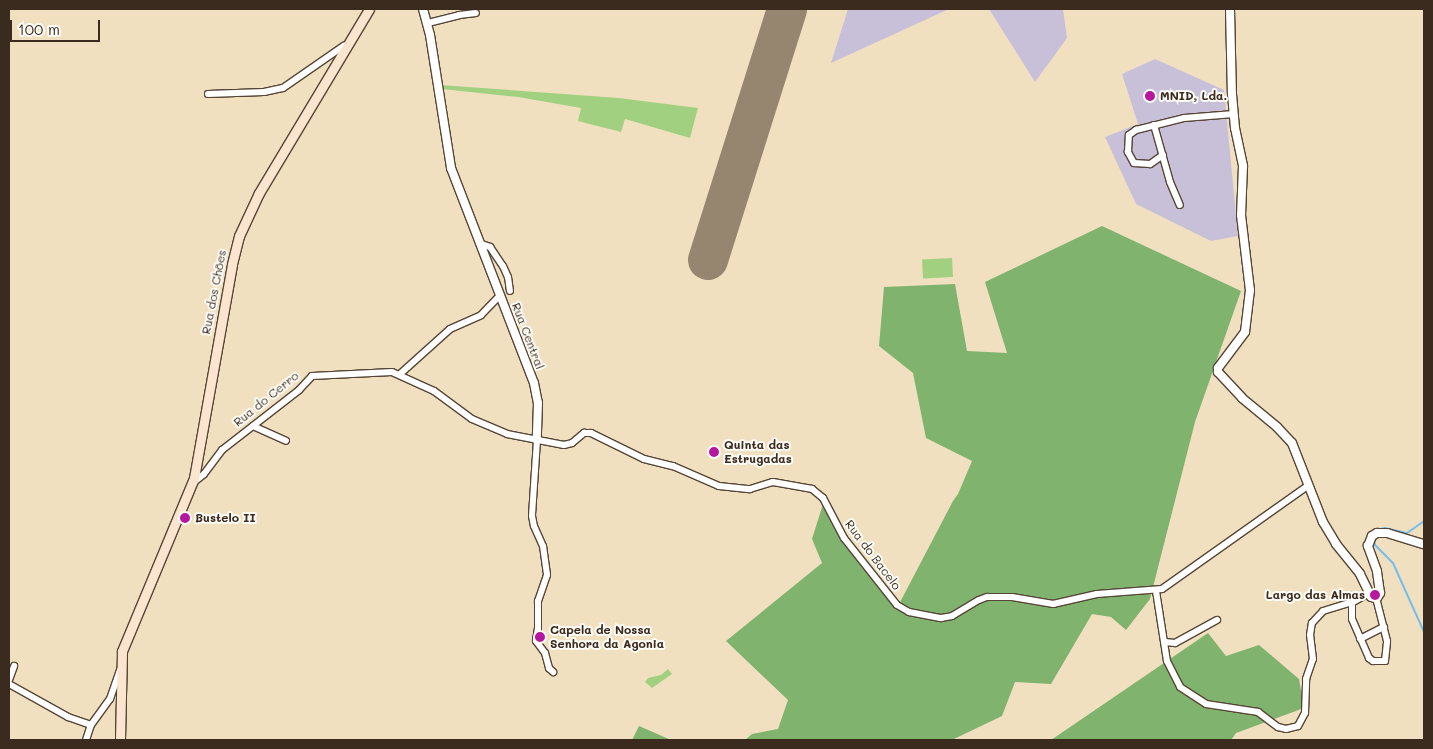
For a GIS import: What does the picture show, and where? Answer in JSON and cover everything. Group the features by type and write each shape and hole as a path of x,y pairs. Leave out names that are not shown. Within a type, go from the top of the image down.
{"main road":[{"name":"Rua dos Chões","path":"120,740 121,667 124,646 192,484 232,264 241,231 259,193 369,9"}],"street":[{"name":"Rua Central","path":"423,9 428,23 451,168 535,388 538,408 532,519 542,544 547,575 538,601 536,640 545,653 553,672"},
{"path":"1230,9 1234,114 1243,166 1240,203 1250,281 1249,309 1244,335 1217,371 1242,398 1291,441 1327,530 1360,574 1368,593 1376,598 1387,641 1385,661 1371,660 1360,639 1351,615 1353,602"},
{"path":"428,23 459,15 476,13"},
{"path":"208,94 264,92 286,86 349,42"},
{"path":"1163,155 1152,164 1141,165 1134,163 1128,152 1128,134 1154,125 1196,116 1234,114"},
{"path":"1154,125 1180,205"},
{"path":"479,243 488,245 499,260 508,277 510,291"},
{"path":"400,374 450,329 481,315 500,295"},
{"name":"Rua do Cerro","path":"192,484 204,474 222,450 299,390 314,375 379,371 400,374 438,393 479,422 507,434 537,440"},
{"path":"252,426 286,441"},
{"name":"Rua do Bacelo","path":"537,440 567,445 584,433 591,433 644,459 674,466 719,486 750,489 773,482 812,489 823,498 844,538 897,605 909,612 941,618 954,615 979,600 990,596 1012,597 1053,604 1097,594 1156,591"},
{"path":"1309,485 1263,516 1170,585 1156,591 1164,642 1171,670 1177,684 1209,705 1258,712 1280,728 1292,729 1300,724 1306,710 1306,679 1313,659 1310,635 1312,623 1324,611 1353,602 1368,593"},
{"path":"1376,598 1380,596 1379,581 1368,543 1374,535 1384,532 1424,544"},
{"path":"1164,642 1175,643 1217,620"},
{"path":"1360,639 1384,627"},
{"path":"9,680 14,666"},
{"path":"86,740 91,725 110,699 121,667"},
{"path":"9,684 63,714 91,725"}],"shaded area":[{"path":"848,9 949,9 831,63"},
{"path":"989,9 1063,9 1067,38 1035,82"},
{"path":"1155,59 1224,90 1238,236 1211,241 1136,204 1105,137 1138,124 1122,74"}],"green space":[{"path":"441,85 619,98 698,108 690,138 625,119 621,132 578,121 581,108 518,97 442,89"},
{"path":"1102,226 1241,291 1195,422 1150,599 1126,630 1111,617 1092,614 1051,684 1015,682 1002,716 954,739 745,740 752,734 778,729 788,700 726,641 822,563 812,539 823,504 835,530 867,574 897,608 958,494 972,461 926,438 913,373 879,346 884,287 955,284 967,351 1007,353 985,282"},
{"path":"952,258 953,277 923,279 922,260"},
{"path":"1208,633 1226,656 1259,645 1299,679 1304,708 1236,733 1231,740 1051,740"},
{"path":"668,669 672,674 652,688 645,682 648,678 661,675"},
{"path":"639,726 671,740 632,740"}],"waterway":[{"path":"1376,530 1385,528 1407,533 1424,521"},
{"path":"1374,540 1375,545 1393,563 1424,632"}],"runway":[{"path":"708,260 787,9"}],"place":[{"name":"MNID, Lda.","path":"1150,96"},
{"name":"Quinta das Estrugadas","path":"714,452"},
{"name":"Bustelo II","path":"185,518"},
{"name":"Largo das Almas","path":"1375,595"},
{"name":"Capela de Nossa Senhora da Agonia","path":"540,637"}]}
